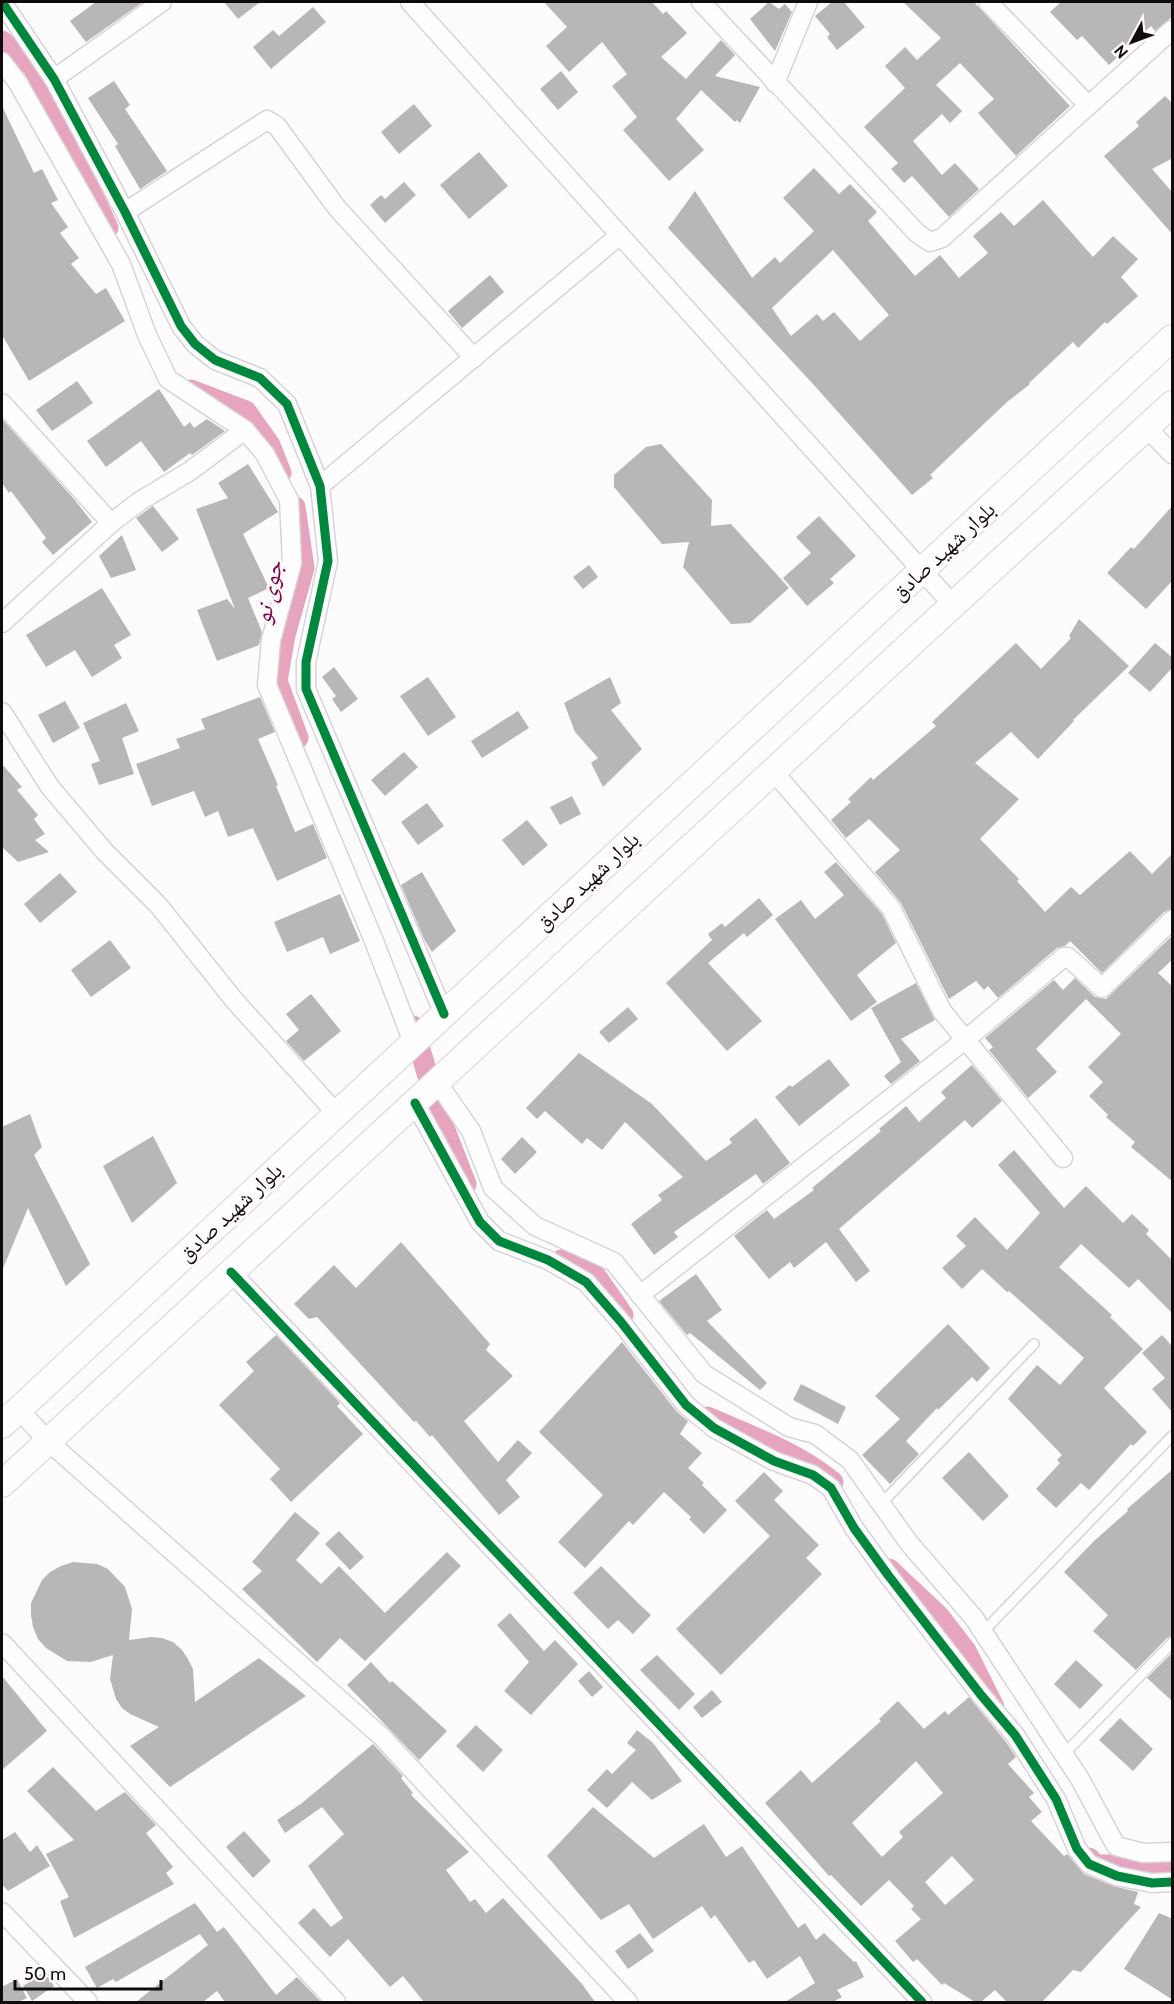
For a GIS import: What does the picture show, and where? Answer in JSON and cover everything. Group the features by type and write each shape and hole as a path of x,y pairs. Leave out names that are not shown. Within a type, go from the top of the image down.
{"main road":[{"name":"بلوار شهید صادق","path":"10,1417 1173,338"},
{"name":"بلوار شهید صادق","path":"2,1484 1173,404"}],"street":[{"path":"2,2 54,79 125,212 181,326 195,344 215,360 260,378 287,404 320,486 328,561 306,662 306,689 444,1014"},
{"path":"54,79 162,2"},
{"path":"410,2 953,605"},
{"path":"701,2 917,233 930,242 942,238 1173,30"},
{"path":"775,83 808,2"},
{"path":"988,2 1088,105"},
{"path":"2,62 18,83 121,264 147,335 168,379 245,430 265,454 289,500 292,563 271,640 267,685 374,941 413,1042"},
{"path":"125,212 267,120 277,126 337,208 474,358"},
{"path":"320,486 620,235"},
{"path":"2,403 111,523"},
{"path":"1148,428 1173,454"},
{"path":"2,623 111,523 140,501 190,471 245,430"},
{"path":"2,712 50,787 105,852 159,906 234,1000 336,1113"},
{"path":"774,771 891,908 942,1011 1063,1158"},
{"path":"640,1295 965,1041 1066,956 1100,988 1104,987 1173,920"},
{"path":"437,1082 471,1131 493,1188 535,1226 614,1262 704,1374 789,1427 815,1434 850,1460 909,1543 974,1618 1080,1779 1116,1846 1143,1853 1173,1852"},
{"path":"415,1103 480,1222 499,1241 548,1260 586,1282 621,1322 686,1406 714,1428 774,1461 813,1475 831,1488 854,1528 888,1575 1015,1735 1056,1799 1077,1849 1089,1864 1118,1876 1152,1883 1173,1882"},
{"path":"231,1272 922,2002"},
{"path":"10,1417 48,1442 382,1737 628,2002"},
{"path":"2,1643 336,2002"},
{"path":"2,1912 88,2002"}],"lane":[{"path":"881,1504 1034,1344"},
{"path":"983,1632 1173,1436"},
{"path":"1064,1754 1173,1643"}],"building":[{"path":"96,2 143,2 86,42 70,21"},
{"path":"224,2 260,2 238,19"},
{"path":"544,2 652,2 663,14 666,11 687,33 661,57 686,79 721,40 735,55 715,76 760,87 740,123 737,120 735,122 701,90 676,119 704,150 669,181 623,130 637,117 612,86 627,74 602,42 569,72 546,46 567,27"},
{"path":"769,2 779,9 785,4 792,12 775,51 750,19"},
{"path":"832,2 844,2 865,27 837,50 827,37 830,34 815,16"},
{"path":"903,2 974,2 1070,106 1016,156 978,113 994,99 960,63 936,85 962,111 950,123 942,114 913,141 942,175 955,163 979,189 949,217 912,176 904,183 891,169 898,163 864,127 905,88 885,66 905,47 917,60 941,38"},
{"path":"1061,2 1173,2 1173,16 1155,31 1151,26 1109,65 1082,36 1077,40 1050,12"},
{"path":"313,7 326,22 271,69 253,47 273,30 279,36"},
{"path":"561,71 578,92 558,110 540,89"},
{"path":"114,81 130,105 125,109 167,171 140,189 115,146 118,144 88,98"},
{"path":"1165,96 1173,104 1173,158 1152,169 1173,193 1173,235 1104,156 1139,126 1136,122"},
{"path":"414,104 432,126 399,154 381,132"},
{"path":"2,106 34,173 42,169 58,200 51,203 68,227 60,233 79,258 71,264 96,294 106,288 125,321 29,381 2,335"},
{"path":"479,152 508,186 469,219 440,185"},
{"path":"814,168 839,194 850,184 877,212 868,221 915,276 940,255 959,278 988,253 973,236 1001,212 1014,226 1043,200 1093,257 1113,236 1138,259 1121,277 1138,296 1107,324 1105,322 1078,348 1073,342 930,475 933,478 912,495 668,228 695,191 752,278 775,257 780,263 814,231 783,198","holes":["833,250 889,315 860,341 834,312 823,321 817,314 791,336 772,308"]},
{"path":"404,182 416,195 385,223 370,205 381,195 385,199"},
{"path":"490,275 504,292 462,328 448,311"},
{"path":"77,381 93,403 52,431 36,410"},
{"path":"159,389 184,427 190,422 194,428 207,419 225,431 164,472 141,441 106,467 87,441"},
{"path":"2,419 92,522 53,555 42,542 46,538 11,491 9,493 2,483"},
{"path":"661,444 712,500 711,526 731,524 789,588 750,623 731,624 683,567 689,542 662,544 614,487 614,475 646,447"},
{"path":"248,464 278,512 243,534 269,588 248,598 262,632 259,645 217,661 197,610 227,599 235,609 196,509 228,498 218,483"},
{"path":"1173,505 1173,580 1146,609 1107,573 1131,547 1134,549"},
{"path":"153,506 179,539 162,552 136,518"},
{"path":"819,516 856,556 830,579 834,583 807,606 783,578 811,553 796,537"},
{"path":"122,535 136,570 111,578 99,556"},
{"path":"589,565 598,577 583,589 573,577"},
{"path":"102,588 131,635 114,645 122,658 92,677 75,650 46,667 26,635"},
{"path":"1079,619 1129,666 1073,720 1038,759 1011,732 975,763 1019,799 980,839 1019,879 1017,881 1045,912 1071,887 1080,895 1130,851 1152,874 1173,853 1173,909 1164,912 1102,973 1070,941 1065,946 1057,948 998,998 988,986 984,990 976,981 949,999 901,903 875,872 900,850 869,819 846,838 831,820 851,802 848,799 871,777 873,780 936,726 932,722 1016,643 1041,669 1071,638 1069,636"},
{"path":"1155,643 1173,658 1173,667 1150,692 1128,673"},
{"path":"334,667 358,699 341,712 332,699 336,696 322,677"},
{"path":"428,677 456,717 428,736 400,696"},
{"path":"610,677 621,703 611,710 642,749 603,787 591,763 598,758 575,732 564,703"},
{"path":"260,697 275,732 258,739 295,832 313,824 327,858 277,881 253,828 228,837 218,811 205,817 194,791 152,806 136,764 180,748 176,739 205,729 201,719"},
{"path":"65,701 80,728 53,743 38,715"},
{"path":"126,703 139,731 122,738 134,774 99,785 91,764 100,761 83,723"},
{"path":"518,711 529,728 482,758 471,741"},
{"path":"404,752 418,767 385,796 371,780"},
{"path":"2,764 22,787 17,790 38,815 34,819 45,834 35,840 49,852 18,862 2,847"},
{"path":"572,796 581,814 560,825 550,807"},
{"path":"427,803 444,826 418,845 401,822"},
{"path":"527,820 548,845 523,866 502,840"},
{"path":"836,862 882,914 896,943 857,975 877,1002 851,1021 775,919 801,900 815,919 844,895 824,872"},
{"path":"422,872 456,931 432,952 424,939 401,885"},
{"path":"60,873 77,892 40,923 24,904"},
{"path":"340,894 360,941 330,954 323,937 287,952 274,922"},
{"path":"759,898 773,915 747,937 744,933 708,963 762,1021 727,1051 666,983 712,940 708,934 722,923 725,927"},
{"path":"1173,935 1173,959 1158,973 1173,987 1173,1182 1131,1147 1135,1142 1106,1117 1108,1115 1089,1096 1103,1082 1088,1067 1121,1034 1086,999 1036,1049 1057,1072 1028,1098 989,1050 993,1047 985,1038 1054,980 1063,990 1075,978 1095,997 1106,999"},
{"path":"110,940 131,968 91,997 71,970"},
{"path":"916,983 935,1020 901,1039 920,1061 891,1084 884,1076 901,1062 871,1008"},
{"path":"311,994 341,1031 304,1061 286,1041 299,1030 286,1014"},
{"path":"628,1007 638,1019 609,1043 599,1032"},
{"path":"579,1053 652,1104 706,1161 732,1143 729,1139 756,1118 790,1163 763,1184 756,1174 674,1232 678,1237 654,1255 631,1224 662,1200 658,1195 683,1177 625,1122 602,1150 587,1138 582,1144 545,1111 537,1119 526,1108"},
{"path":"829,1059 850,1085 799,1126 775,1097"},
{"path":"972,1065 1002,1101 972,1128 965,1120 839,1229 870,1271 856,1282 826,1242 794,1268 790,1262 769,1279 734,1236 767,1210 774,1219 814,1190 812,1188 881,1131 879,1129 906,1106 919,1122 946,1098 941,1092"},
{"path":"30,1114 42,1147 34,1155 90,1264 66,1286 28,1208 2,1271 2,1127"},
{"path":"153,1136 177,1183 132,1223 103,1166"},
{"path":"522,1137 537,1152 515,1174 501,1159"},
{"path":"1014,1150 1064,1208 1086,1186 1123,1223 1132,1214 1149,1230 1146,1234 1173,1261 1173,1314 1138,1279 1129,1288 1081,1244 1059,1267 1112,1315 1110,1317 1143,1349 1104,1388 1147,1432 1133,1446 1131,1444 1089,1490 1081,1483 1056,1508 1036,1489 1060,1463 1057,1460 1062,1455 1008,1399 1037,1365 1060,1385 1084,1358 982,1269 962,1289 942,1268 966,1246 956,1236 975,1217 1007,1250 1040,1213 998,1165"},
{"path":"401,1242 490,1344 486,1350 513,1376 464,1421 498,1462 518,1440 532,1453 506,1480 520,1497 499,1515 432,1435 430,1437 416,1421 414,1422 317,1317 309,1319 294,1304 334,1265 356,1288"},
{"path":"696,1274 722,1310 707,1321 767,1383 760,1390 690,1333 687,1335 659,1301"},
{"path":"948,1324 990,1368 977,1382 972,1377 938,1410 937,1408 906,1441 919,1454 890,1484 862,1455 900,1419 875,1396"},
{"path":"276,1335 340,1403 337,1406 363,1434 291,1502 270,1479 280,1469 219,1405 254,1371 246,1362"},
{"path":"1162,1335 1173,1347 1173,1413 1152,1389 1165,1378 1142,1353"},
{"path":"622,1342 677,1412 688,1421 680,1434 702,1453 688,1468 727,1510 704,1534 689,1519 691,1517 664,1492 633,1525 629,1521 585,1568 558,1542 603,1495 539,1432"},
{"path":"801,1384 846,1407 838,1424 793,1400"},
{"path":"969,1452 1009,1496 983,1521 942,1478"},
{"path":"1173,1469 1173,1636 1167,1638 1136,1670 1093,1631 1108,1615 1064,1572 1128,1511 1127,1509"},
{"path":"764,1472 783,1491 774,1500 819,1545 806,1558 822,1574 721,1675 676,1629 770,1536 735,1501"},
{"path":"295,1512 320,1533 296,1560 321,1584 339,1566 385,1613 447,1552 461,1566 365,1661 340,1638 317,1662 242,1589 262,1571 252,1562"},
{"path":"339,1531 364,1557 350,1570 325,1544"},
{"path":"73,1562 97,1564 108,1569 125,1587 132,1609 129,1640 162,1638 173,1642 182,1650 193,1669 195,1702 259,1658 306,1696 170,1787 130,1746 159,1727 130,1714 116,1699 110,1679 113,1655 91,1662 67,1661 46,1648 38,1639 33,1627 31,1603 42,1580 50,1572"},
{"path":"601,1566 651,1615 633,1634 618,1620 608,1629 573,1593"},
{"path":"510,1613 544,1651 555,1640 578,1664 531,1715 504,1691 529,1662 497,1625"},
{"path":"1173,1652 1173,1702 1147,1678"},
{"path":"657,1655 695,1694 679,1710 640,1670"},
{"path":"1076,1660 1103,1685 1080,1709 1054,1684"},
{"path":"371,1662 390,1683 392,1681 447,1731 419,1760 347,1685"},
{"path":"589,1671 603,1687 592,1697 578,1681"},
{"path":"2,1676 47,1731 2,1770"},
{"path":"712,1690 722,1702 702,1718 693,1707"},
{"path":"969,1697 1006,1742 1016,1757 1008,1764 1034,1793 1029,1797 1042,1812 1031,1821 1064,1856 1067,1854 1084,1874 1113,1886 1138,1892 1134,1904 1141,1907 1081,1972 1073,1970 1042,2002 1007,2002 995,1990 981,2002 975,2002 944,1983 942,1985 917,1959 913,1962 895,1941 921,1919 911,1909 914,1906 889,1880 861,1906 831,1875 829,1876 765,1803 801,1770 812,1783 881,1721 879,1719 898,1701 924,1729 945,1711 948,1715","holes":["916,1761 943,1793 899,1832 903,1837 882,1857 852,1823","952,1856 974,1880 945,1905 925,1882"]},
{"path":"1120,1718 1153,1749 1133,1771 1099,1740"},
{"path":"476,1725 503,1750 483,1772 456,1746"},
{"path":"637,1730 653,1743 682,1781 652,1800 632,1782 607,1808 587,1790 607,1769 612,1774 636,1750 627,1743"},
{"path":"373,1744 403,1776 401,1778 413,1793 411,1795 469,1852 446,1870 470,1902 475,1899 486,1913 503,1898 582,1984 595,2002 424,2002 403,1976 390,1987 348,1939 330,1957 298,1923 314,1908 331,1927 343,1918 308,1866 344,1834 322,1807 285,1833 277,1820 302,1803"},
{"path":"53,1767 96,1811 125,1792 156,1825 146,1833 173,1867 166,1873 174,1884 74,1938 60,1901 69,1897 46,1854 74,1840 27,1791"},
{"path":"593,1807 654,1858 704,1824 726,1857 742,1846 798,1928 805,1923 816,1940 824,1933 854,1962 856,1961 864,1977 837,1990 842,1997 833,2002 785,2002 815,1983 800,1956 767,1979 754,1960 749,1963 715,1915 711,1919 702,1906 653,1939 629,1904 601,1920 547,1856"},
{"path":"244,1831 271,1861 253,1878 226,1847"},
{"path":"15,1832 30,1852 37,1845 50,1866 8,1891 2,1884 2,1840"},
{"path":"195,1903 217,1932 224,1927 276,1995 297,1977 321,2002 225,2002 217,1991 203,2002 136,2002 208,1945 200,1934 116,1982 113,1979 97,1988 85,1967"},
{"path":"1159,1913 1173,1919 1173,2000 1124,1969"},
{"path":"640,1933 654,1951 628,1969 615,1951"},
{"path":"44,1972 54,1986 32,2001 23,1986"},
{"path":"17,1979 27,1998 18,2002 2,2002 2,1987"}],"waterway":[{"name":"جوی نو","path":"2,41 33,67 108,228"},
{"name":"جوی نو","path":"191,390 246,411 270,445 281,473"},
{"name":"جوی نو","path":"295,507 304,568 285,635 277,681 298,738"},
{"path":"413,1026 441,1120 466,1184"},
{"path":"561,1260 596,1276 623,1315"},
{"path":"707,1417 788,1453 833,1482"},
{"path":"889,1569 939,1616 966,1651 994,1707"},
{"path":"1089,1858 1096,1865 1172,1865"}],"cycle path":[{"path":"2,2 54,79 125,212 181,326 195,344 215,360 260,378 287,404 320,486 328,561 306,662 306,689 444,1014"},
{"path":"415,1103 480,1222 499,1241 548,1260 586,1282 621,1322 686,1405 714,1428 774,1461 813,1475 831,1488 854,1528 888,1575 1015,1735 1056,1799 1077,1849 1089,1864 1117,1876 1152,1883 1172,1882"},
{"path":"231,1272 922,2002"}]}
